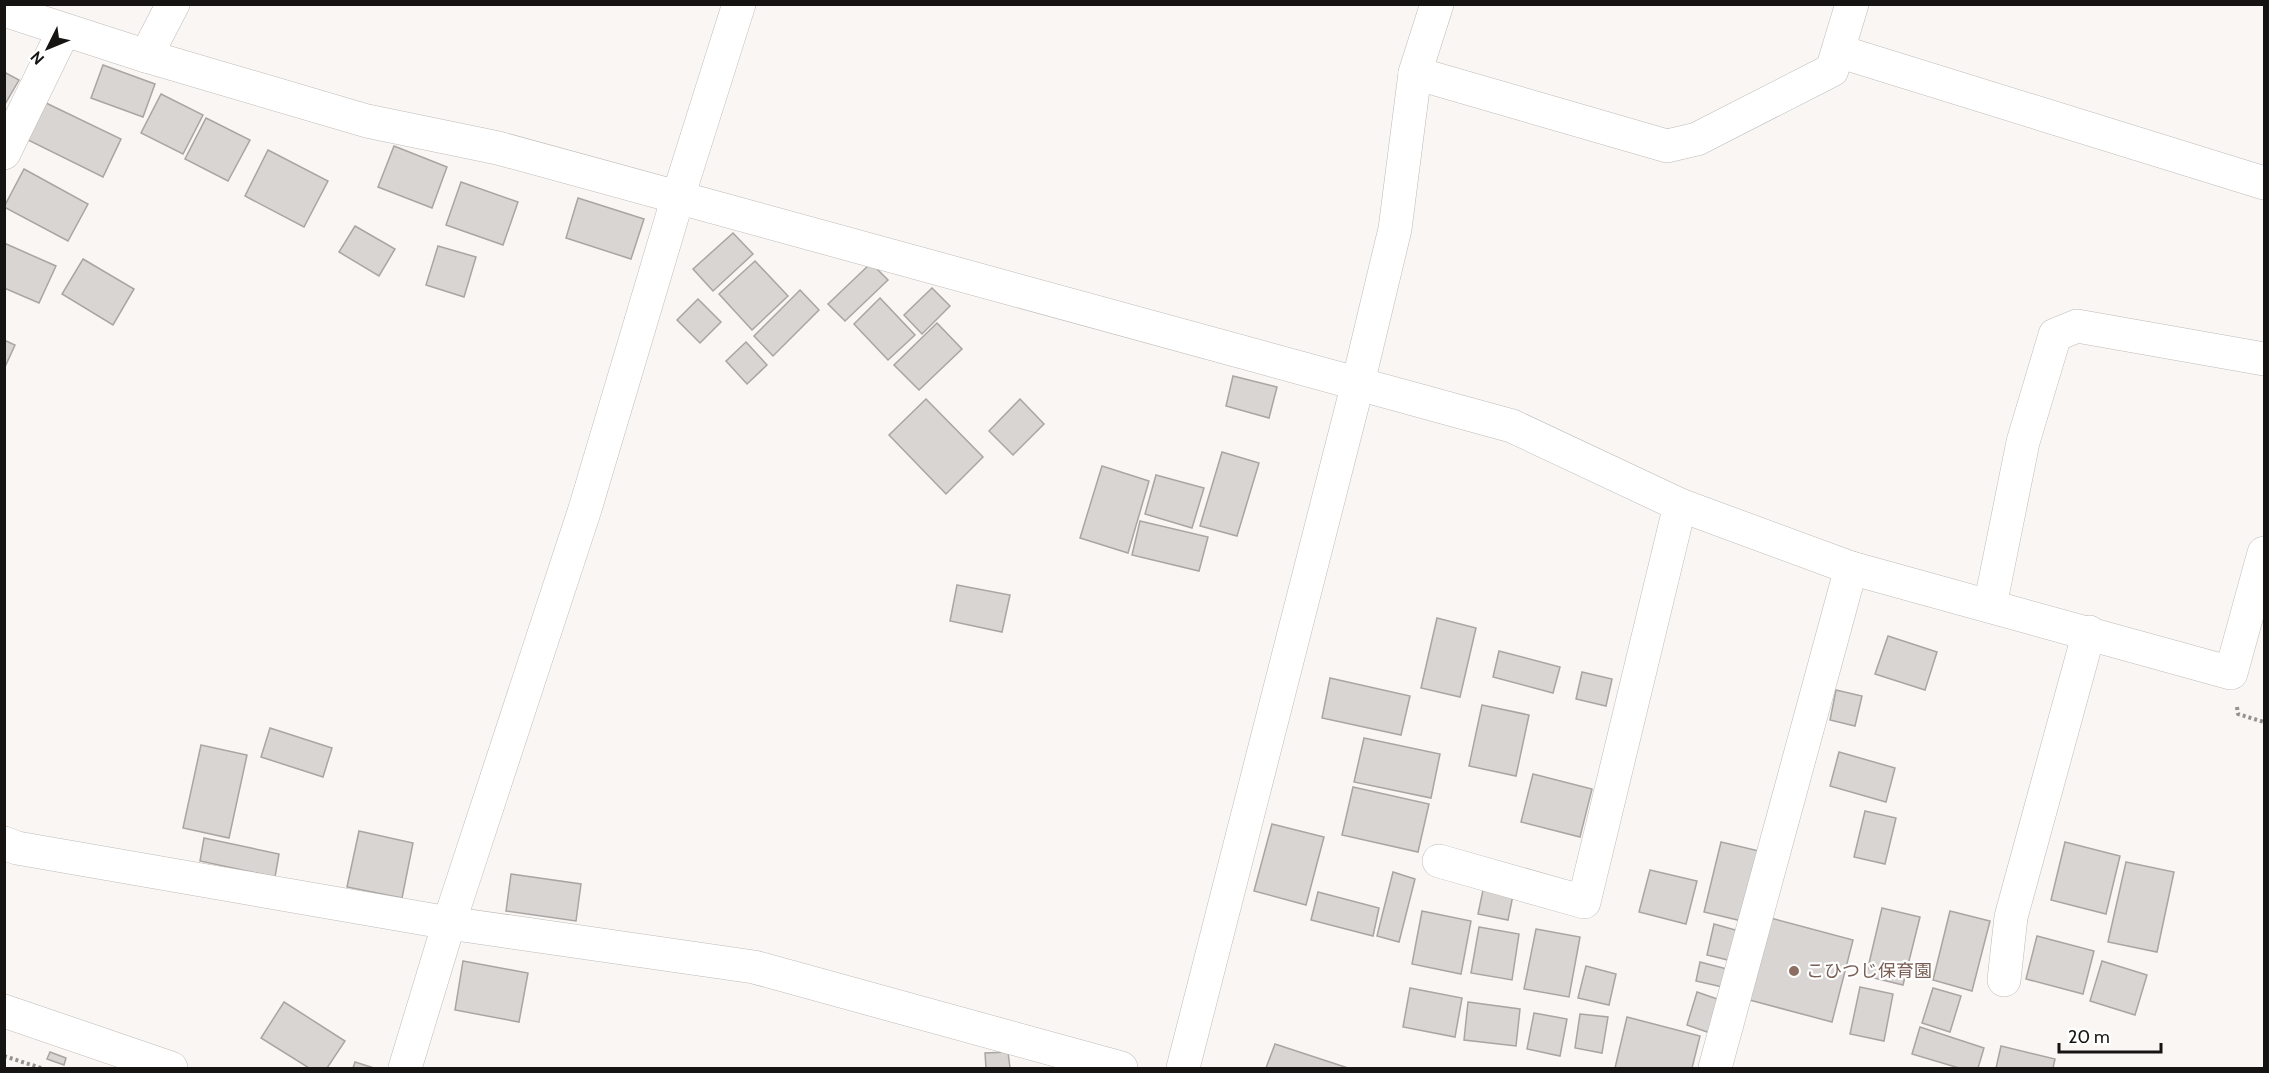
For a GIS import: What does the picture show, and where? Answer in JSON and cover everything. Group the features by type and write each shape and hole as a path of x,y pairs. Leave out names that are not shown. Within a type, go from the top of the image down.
{"street":[{"path":"146,56 173,4"},
{"path":"405,1068 449,923 585,509 678,197 739,4"},
{"path":"1183,1068 1358,383 1395,229 1416,73 1437,4"},
{"path":"1416,73 1667,146 1698,139 1832,70 1852,4"},
{"path":"4,10 146,56 367,121 498,148 1512,426 1680,505 1851,567 2231,673 2265,553"},
{"path":"4,153 64,30"},
{"path":"1838,51 2265,183"},
{"path":"1990,606 2023,442 2055,335 2077,326 2265,359"},
{"path":"1439,861 1584,902 1680,505"},
{"path":"1715,1068 1851,567"},
{"path":"2004,980 2011,916 2089,632"},
{"path":"4,843 17,848 449,923 754,967 1121,1068"},
{"path":"4,1011 171,1068"}],"path":[{"path":"4,1056 41,1068"}],"building":[{"path":"103,65 155,84 143,117 91,98"},
{"path":"4,72 19,80 4,106"},
{"path":"161,94 203,115 183,154 141,133"},
{"path":"44,102 121,139 103,177 26,139"},
{"path":"206,118 250,140 228,181 185,159"},
{"path":"394,146 447,167 432,208 378,187"},
{"path":"268,150 328,181 304,227 245,196"},
{"path":"24,169 88,204 68,241 4,207"},
{"path":"461,182 518,202 503,245 446,225"},
{"path":"578,198 644,219 631,259 566,238"},
{"path":"355,226 395,249 379,276 339,252"},
{"path":"733,233 753,254 713,291 693,269"},
{"path":"4,243 56,266 39,303 4,288"},
{"path":"438,246 476,257 464,297 426,285"},
{"path":"83,259 134,289 113,325 62,294"},
{"path":"755,261 788,296 752,330 719,294"},
{"path":"871,263 888,280 845,321 828,304"},
{"path":"932,288 950,306 922,334 904,315"},
{"path":"800,290 819,310 773,356 754,336"},
{"path":"880,298 915,335 888,360 854,324"},
{"path":"698,299 721,322 700,343 677,320"},
{"path":"937,323 962,349 919,390 894,365"},
{"path":"4,340 15,345 4,369"},
{"path":"746,342 767,365 747,384 726,361"},
{"path":"1233,376 1277,387 1269,418 1226,406"},
{"path":"926,399 983,457 946,494 889,435"},
{"path":"1020,399 1044,424 1013,455 989,431"},
{"path":"1222,452 1259,463 1237,536 1200,526"},
{"path":"1102,466 1149,481 1128,553 1080,538"},
{"path":"1156,475 1204,488 1192,528 1145,514"},
{"path":"1140,521 1208,537 1199,571 1132,555"},
{"path":"957,585 1010,595 1002,632 950,621"},
{"path":"1437,618 1476,628 1460,697 1421,688"},
{"path":"1888,636 1937,652 1925,690 1875,674"},
{"path":"1499,651 1560,667 1553,693 1493,677"},
{"path":"1582,672 1612,679 1606,706 1576,699"},
{"path":"1330,678 1410,696 1401,735 1322,718"},
{"path":"1836,690 1862,696 1855,726 1830,720"},
{"path":"1482,705 1529,715 1516,776 1469,766"},
{"path":"270,728 332,748 323,777 261,757"},
{"path":"1364,738 1440,754 1431,798 1354,782"},
{"path":"201,745 247,755 229,838 183,828"},
{"path":"1839,752 1895,768 1886,802 1830,786"},
{"path":"1533,774 1592,789 1580,837 1521,822"},
{"path":"1353,787 1429,804 1418,852 1342,835"},
{"path":"1865,811 1896,818 1885,864 1854,857"},
{"path":"1272,824 1324,837 1306,905 1254,891"},
{"path":"359,831 413,843 402,898 347,887"},
{"path":"204,838 279,854 275,877 200,861"},
{"path":"1721,842 1759,851 1742,921 1704,912"},
{"path":"2065,842 2120,856 2106,914 2051,900"},
{"path":"2126,862 2174,872 2157,952 2108,942"},
{"path":"1650,870 1697,881 1686,924 1639,912"},
{"path":"1393,872 1415,879 1399,942 1377,936"},
{"path":"511,874 581,884 576,921 506,911"},
{"path":"1483,890 1513,895 1508,920 1478,914"},
{"path":"1318,892 1379,908 1373,936 1311,920"},
{"path":"1882,908 1920,917 1903,985 1866,976"},
{"path":"1422,911 1471,921 1461,974 1412,964"},
{"path":"1950,911 1990,921 1972,991 1933,980"},
{"path":"1763,916 1853,940 1832,1022 1742,998"},
{"path":"1714,924 1739,931 1732,961 1707,955"},
{"path":"1479,927 1519,934 1512,980 1471,973"},
{"path":"1536,929 1580,937 1569,997 1524,989"},
{"path":"2037,936 2094,951 2083,994 2026,979"},
{"path":"463,961 528,973 519,1022 455,1010"},
{"path":"2102,961 2147,975 2135,1015 2090,1001"},
{"path":"1700,962 1731,970 1727,988 1696,981"},
{"path":"1586,966 1616,974 1609,1005 1578,998"},
{"path":"1860,987 1893,994 1884,1041 1850,1034"},
{"path":"1410,988 1462,998 1455,1037 1403,1027"},
{"path":"1933,988 1961,996 1950,1032 1922,1023"},
{"path":"1697,992 1723,1001 1713,1034 1687,1025"},
{"path":"284,1002 345,1041 327,1068 309,1068 261,1038"},
{"path":"1468,1002 1520,1009 1516,1046 1464,1040"},
{"path":"1534,1013 1567,1019 1560,1056 1527,1049"},
{"path":"1580,1014 1608,1017 1602,1053 1575,1048"},
{"path":"1627,1017 1700,1036 1692,1068 1615,1068"},
{"path":"1920,1027 1984,1048 1978,1068 1959,1068 1912,1054"},
{"path":"1275,1044 1348,1068 1266,1068"},
{"path":"2001,1046 2055,1059 2053,1068 1996,1068"},
{"path":"50,1052 66,1058 64,1065 47,1059"},
{"path":"1008,1052 1010,1068 986,1068 985,1053"},
{"path":"355,1062 374,1068 353,1068"}],"place":[{"name":"こひつじ保育園","path":"1794,971"}]}
